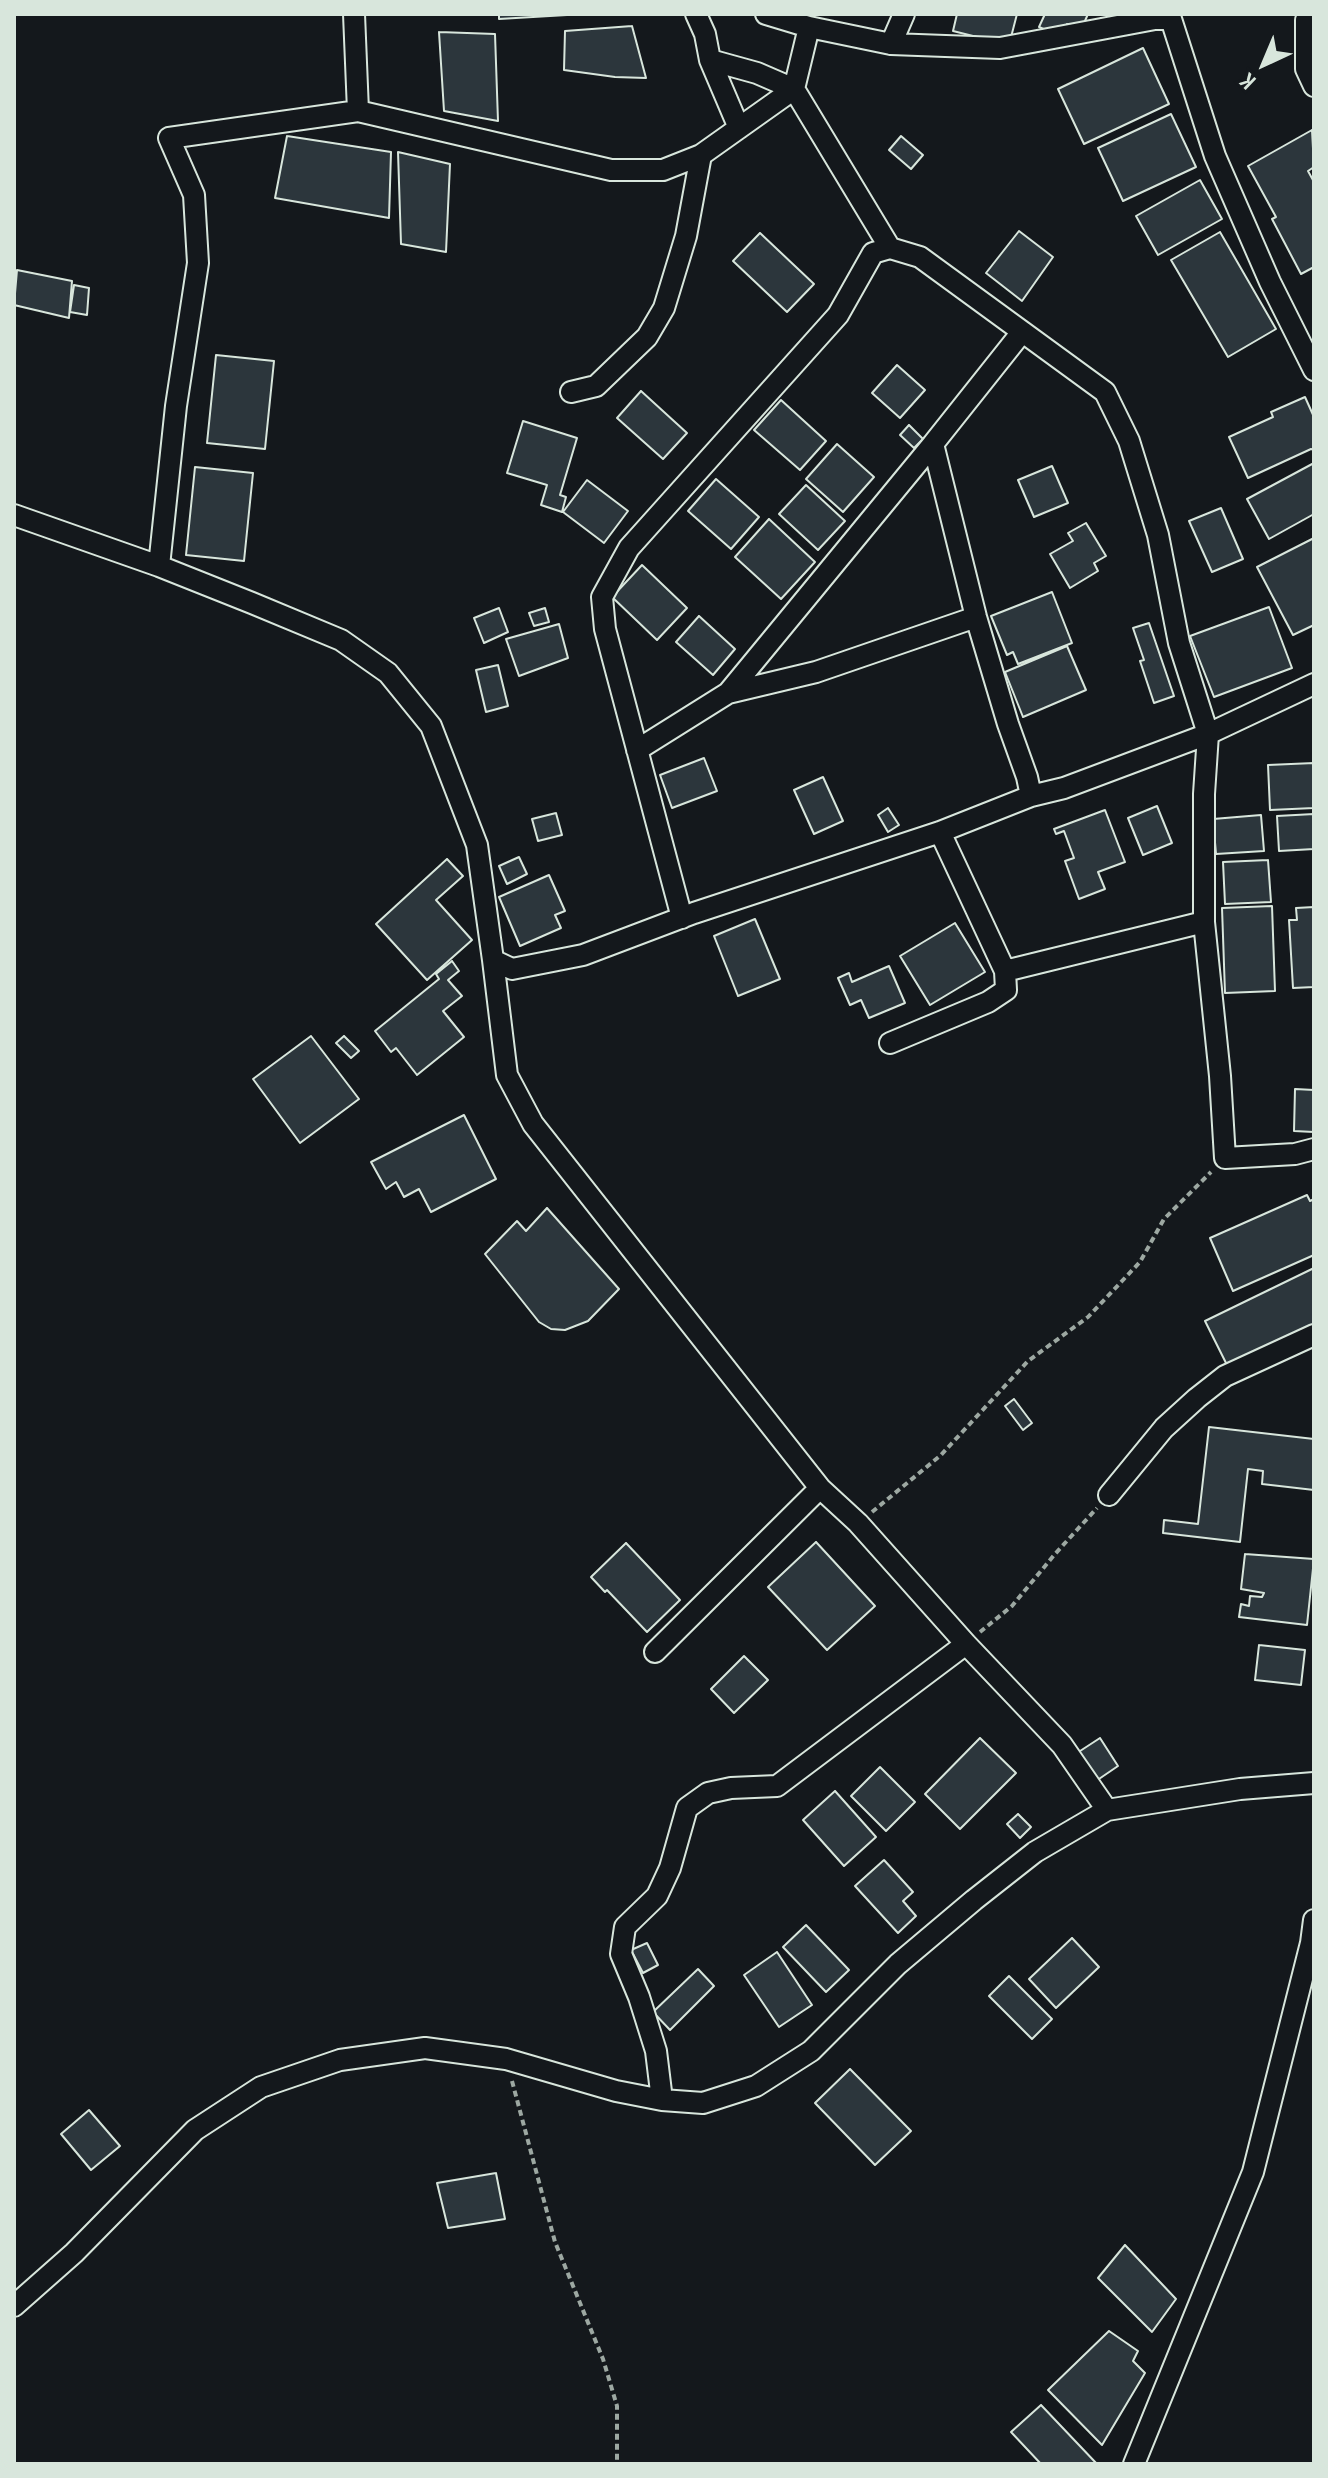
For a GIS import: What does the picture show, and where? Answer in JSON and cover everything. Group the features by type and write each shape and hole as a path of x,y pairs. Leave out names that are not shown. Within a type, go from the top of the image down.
{"street":[{"path":"354,14 358,111"},
{"path":"696,14 705,34 710,60 739,128"},
{"path":"766,14 809,27 891,44 1000,48 1172,16 1215,156 1270,282 1314,370"},
{"path":"891,44 904,14"},
{"path":"1309,14 1306,20 1306,69 1314,86"},
{"path":"159,566 176,406 198,263 194,195 169,138 358,111 611,170 663,170 701,155 794,89 809,27"},
{"path":"710,60 757,73 794,89 890,248"},
{"path":"571,392 596,386 647,337 664,308 686,236 701,155"},
{"path":"682,918 605,629 602,597 629,548 838,315 873,253 890,248 920,257 1105,392 1129,441 1158,535 1179,643 1208,734 1204,794 1204,922 1225,1158 1295,1154 1314,1149"},
{"path":"637,750 728,693 1022,332"},
{"path":"933,444 976,617 1031,796"},
{"path":"14,515 159,566 341,640 388,673 431,726 477,845 507,1075 533,1124 820,1488 858,1523 1062,1745 1107,1810"},
{"path":"728,693 816,672 976,617"},
{"path":"493,960 512,969 583,955 682,918 940,832 1031,796 1064,788 1208,734 1314,684"},
{"path":"890,1043 988,1002 1006,990 1005,971 940,832"},
{"path":"1005,971 1204,922"},
{"path":"1109,1495 1164,1428 1225,1376 1314,1335"},
{"path":"655,1652 820,1488"},
{"path":"662,2100 656,2051 621,1954 625,1927 657,1896 670,1868 687,1808 708,1793 731,1788 777,1786 966,1644"},
{"path":"14,2306 74,2253 195,2130 261,2087 340,2060 425,2048 506,2059 616,2091 662,2100 703,2103 756,2086 811,2051 898,1964 974,1900 1035,1852 1107,1810 1240,1789 1314,1783"},
{"path":"1134,2464 1253,2172 1311,1943 1314,1920"}],"path":[{"path":"858,1523 941,1455 1028,1361 1088,1317 1140,1262 1164,1219 1225,1158"},
{"path":"966,1644 1012,1606 1109,1495"},
{"path":"506,2059 555,2242 603,2359 617,2406 617,2464"}],"building":[{"path":"499,14 584,14 499,19"},
{"path":"957,14 1017,14 1009,45 953,31"},
{"path":"1045,14 1088,14 1081,30 1067,24 1062,37 1039,27"},
{"path":"632,26 646,78 564,70 565,31"},
{"path":"439,32 495,34 498,121 444,111"},
{"path":"1143,48 1169,104 1084,144 1058,89"},
{"path":"1171,114 1196,167 1123,201 1098,148"},
{"path":"1312,130 1314,167 1308,171 1314,182 1314,267 1301,274 1272,219 1276,217 1248,166"},
{"path":"287,136 391,152 389,218 275,198"},
{"path":"901,136 923,155 911,169 889,150"},
{"path":"398,152 450,164 446,252 401,244"},
{"path":"1200,180 1222,219 1158,255 1136,216"},
{"path":"1019,231 1053,257 1022,301 986,273"},
{"path":"1220,232 1276,329 1228,357 1171,260"},
{"path":"760,233 814,284 787,312 733,261"},
{"path":"17,270 72,281 69,318 14,305"},
{"path":"74,285 89,288 87,315 70,312"},
{"path":"216,355 274,361 265,449 207,443"},
{"path":"897,365 925,390 900,418 872,393"},
{"path":"641,391 687,433 663,459 617,418"},
{"path":"1305,397 1314,417 1314,450 1248,478 1229,437 1273,417 1271,412"},
{"path":"781,400 826,441 800,470 754,430"},
{"path":"523,421 577,438 560,495 566,497 562,512 541,505 547,485 507,473"},
{"path":"909,425 923,439 914,448 900,435"},
{"path":"837,444 874,477 843,512 806,479"},
{"path":"1314,463 1314,514 1269,539 1247,499"},
{"path":"1052,466 1068,503 1034,517 1018,480"},
{"path":"195,467 253,473 244,561 186,555"},
{"path":"716,479 759,517 731,549 688,511"},
{"path":"587,480 628,511 604,543 563,512"},
{"path":"806,485 845,521 818,550 779,514"},
{"path":"1221,508 1243,559 1212,572 1189,521"},
{"path":"769,519 815,562 781,599 735,557"},
{"path":"1086,523 1106,556 1094,563 1098,571 1070,588 1050,554 1073,541 1068,533"},
{"path":"1314,538 1314,625 1293,635 1257,567"},
{"path":"642,565 687,608 657,640 612,597"},
{"path":"1052,592 1072,643 1018,664 1013,652 1007,655 991,616"},
{"path":"1269,607 1292,668 1214,697 1190,636"},
{"path":"499,608 508,632 484,643 474,618"},
{"path":"545,608 549,622 534,626 529,613"},
{"path":"699,616 735,649 713,675 676,642"},
{"path":"1149,623 1174,696 1154,703 1133,628"},
{"path":"559,624 568,658 519,676 506,639"},
{"path":"1067,646 1086,690 1023,717 1005,672"},
{"path":"498,665 508,706 486,712 476,670"},
{"path":"704,758 717,791 672,808 660,775"},
{"path":"1314,763 1314,808 1270,810 1268,765"},
{"path":"823,777 843,821 814,834 794,790"},
{"path":"1157,806 1172,843 1143,855 1128,818"},
{"path":"888,808 899,825 888,832 878,815"},
{"path":"1105,810 1125,862 1098,872 1105,889 1079,899 1065,861 1074,858 1064,831 1056,834 1054,829"},
{"path":"556,813 562,835 538,841 532,819"},
{"path":"1314,814 1314,849 1279,851 1277,816"},
{"path":"1261,815 1264,851 1216,854 1213,819"},
{"path":"519,857 527,874 507,884 499,866"},
{"path":"447,859 463,876 436,900 472,940 427,980 376,924"},
{"path":"1268,860 1271,902 1225,904 1223,862"},
{"path":"549,875 565,911 555,915 561,928 520,946 499,897"},
{"path":"1272,906 1275,991 1225,993 1222,908"},
{"path":"1314,907 1314,987 1293,988 1289,920 1297,920 1296,908"},
{"path":"755,919 780,979 738,996 714,936"},
{"path":"955,923 985,972 930,1005 900,956"},
{"path":"452,961 459,971 448,980 462,996 443,1011 464,1037 417,1075 396,1048 391,1052 375,1031 439,979 436,974"},
{"path":"889,966 905,1003 869,1018 861,1000 850,1005 838,978 849,973 852,982"},
{"path":"311,1036 359,1099 300,1143 253,1079"},
{"path":"344,1036 359,1051 351,1058 336,1043"},
{"path":"1295,1089 1314,1090 1314,1132 1294,1131"},
{"path":"464,1115 496,1179 431,1212 419,1189 404,1197 396,1182 386,1189 371,1162"},
{"path":"1307,1195 1310,1201 1314,1199 1314,1255 1233,1291 1210,1238"},
{"path":"547,1208 619,1289 588,1321 565,1330 551,1329 539,1322 485,1254 517,1221 526,1231"},
{"path":"1314,1268 1314,1327 1229,1369 1205,1321"},
{"path":"1014,1399 1032,1423 1023,1430 1005,1406"},
{"path":"1209,1427 1314,1439 1314,1490 1262,1484 1263,1471 1248,1469 1240,1542 1163,1533 1164,1520 1198,1524"},
{"path":"816,1542 875,1606 827,1650 768,1587"},
{"path":"626,1543 680,1600 647,1632 591,1577"},
{"path":"1245,1554 1314,1559 1307,1625 1239,1617 1241,1604 1249,1606 1250,1596 1262,1597 1264,1593 1241,1589"},
{"path":"1259,1645 1305,1650 1301,1685 1255,1680"},
{"path":"744,1656 768,1680 734,1713 711,1689"},
{"path":"980,1738 1016,1773 960,1829 925,1794"},
{"path":"1100,1738 1118,1766 1096,1781 1077,1753"},
{"path":"880,1767 915,1802 886,1831 851,1796"},
{"path":"835,1791 876,1837 844,1866 803,1820"},
{"path":"1018,1814 1031,1827 1020,1838 1007,1824"},
{"path":"884,1860 913,1892 903,1901 916,1916 898,1933 855,1886"},
{"path":"806,1925 849,1970 826,1992 783,1947"},
{"path":"1072,1938 1099,1967 1056,2008 1029,1979"},
{"path":"647,1943 658,1965 643,1973 631,1950"},
{"path":"777,1952 812,2005 779,2027 744,1975"},
{"path":"698,1969 714,1986 670,2030 653,2012"},
{"path":"1009,1976 1052,2019 1032,2039 989,1996"},
{"path":"850,2069 911,2131 875,2165 815,2103"},
{"path":"89,2110 120,2146 91,2170 61,2134"},
{"path":"496,2173 505,2219 448,2228 437,2183"},
{"path":"1125,2245 1176,2299 1152,2332 1098,2278"},
{"path":"1109,2331 1138,2351 1133,2361 1145,2373 1102,2445 1048,2390"},
{"path":"1041,2405 1097,2464 1041,2464 1011,2432"}]}
